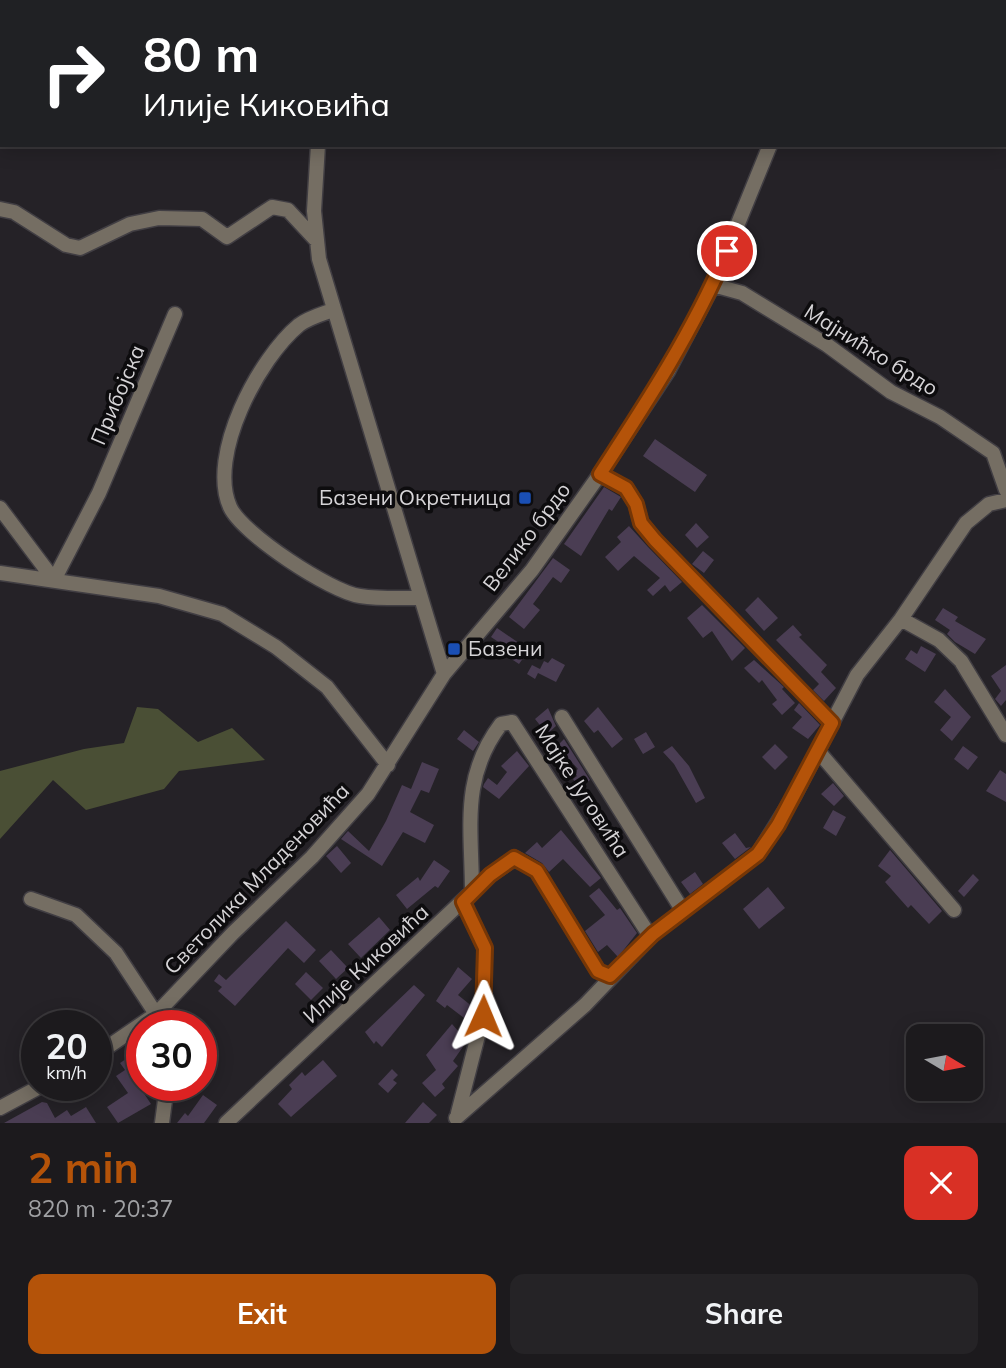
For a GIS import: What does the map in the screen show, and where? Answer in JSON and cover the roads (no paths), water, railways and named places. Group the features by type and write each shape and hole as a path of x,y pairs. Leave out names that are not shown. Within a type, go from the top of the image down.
{"street":[{"path":"318,147 315,239 333,310 444,674"},
{"name":"Велико брдо","path":"444,674 532,570 600,474 720,286 769,147"},
{"path":"0,209 14,212 66,245 80,248 130,223 159,218 202,219 227,237 272,207 288,210 315,239"},
{"name":"Мајнићко брдо","path":"720,286 827,345 891,392 940,417 993,453 1006,490"},
{"path":"333,310 301,323 274,351 244,397 224,464 230,507 269,546 307,574 359,596 419,598"},
{"name":"Прибојска","path":"54,580 99,493 175,314"},
{"path":"600,474 626,488 636,504 641,523 655,540 832,723"},
{"path":"454,1120 585,1005 650,936 758,854 778,825 858,675 901,619 967,523 989,504 1006,500"},
{"path":"0,508 54,580"},
{"path":"0,573 159,596 222,614 276,647 327,687 388,765"},
{"path":"901,619 939,640 961,661 1006,735"},
{"name":"Светолика Младеновића","path":"166,1010 233,933 312,857 368,794 444,674"},
{"path":"562,717 683,911"},
{"name":"Мајке Југовића","path":"467,898 470,800 474,771 495,733 502,724 512,722 650,936"},
{"path":"818,751 954,910"},
{"name":"Илије Киковића","path":"226,1123 490,875 514,858 537,871 598,971 610,976"},
{"path":"454,1120 462,1107 483,1016 485,948 467,898"},
{"path":"31,899 76,915 116,953 151,1010"},
{"path":"0,1108 21,1097"},
{"path":"162,1123 165,1101"}],"place":[{"name":"Базени Окретница","path":"525,498"},
{"name":"Базени","path":"454,649"}]}
